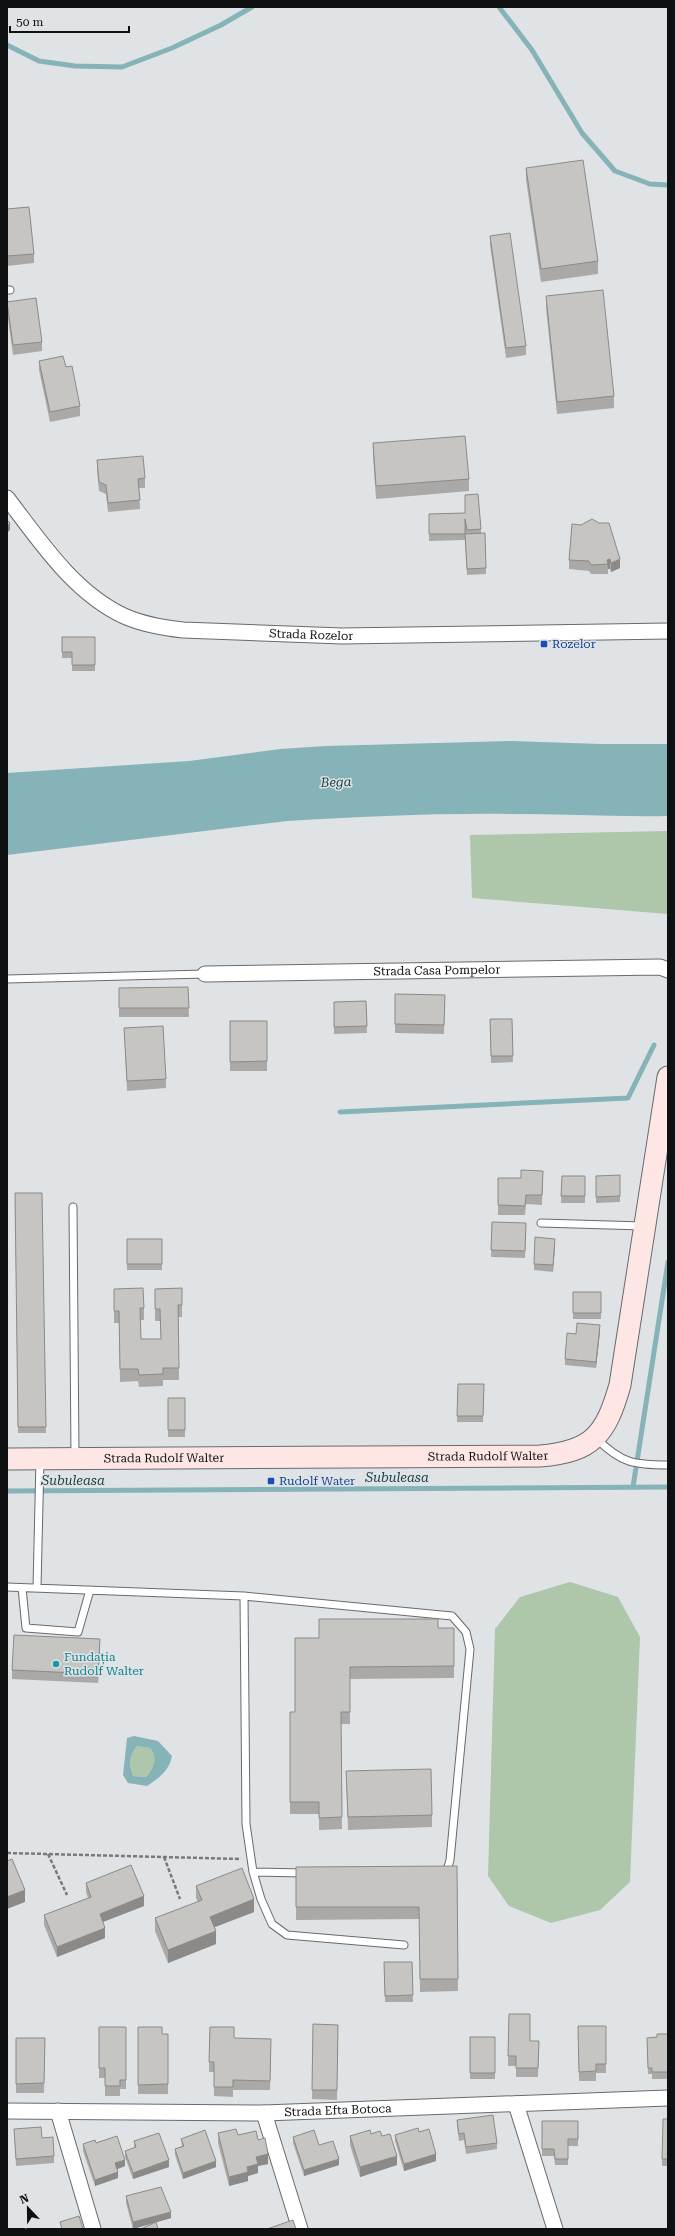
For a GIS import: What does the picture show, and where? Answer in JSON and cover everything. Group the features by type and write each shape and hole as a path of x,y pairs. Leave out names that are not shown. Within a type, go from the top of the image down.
{"street":[{"name":"Strada Rozelor","path":"7,498 49,553 77,583 107,607 125,617 163,627 183,630 342,636 668,631"},
{"name":"Strada Casa Pompelor","path":"205,974 660,967 668,970"},
{"name":"Strada Rudolf Walter","path":"7,1460 40,1464 75,1460 540,1456 562,1454 581,1447 595,1437 606,1425 620,1385 668,1077"},
{"name":"Strada Efta Botoca","path":"7,2111 264,2113 668,2098"},
{"path":"516,2104 554,2229"},
{"path":"58,2111 93,2229"},
{"path":"264,2113 300,2229"}],"lane":[{"path":"7,979 205,974"},
{"path":"73,1207 75,1460"},
{"path":"541,1223 645,1226"},
{"path":"595,1437 612,1453 625,1461 643,1465 668,1465"},
{"path":"37,1588 40,1464"},
{"path":"7,1587 244,1596 452,1616 466,1632 470,1649 450,1860 444,1872 437,1874"},
{"path":"22,1588 26,1628 78,1632 90,1590"},
{"path":"244,1596 246,1824 253,1872 261,1899 272,1924 286,1935 404,1945"},
{"path":"253,1872 314,1873"}],"path":[{"path":"7,1853 251,1859"},
{"path":"48,1854 67,1895"},
{"path":"164,1857 180,1899"}],"green space":[{"path":"668,831 668,914 472,898 470,835"},
{"path":"570,1582 618,1597 640,1637 630,1882 600,1910 551,1923 509,1906 488,1876 495,1629 520,1597"},
{"path":"137,1746 150,1748 154,1755 153,1767 146,1777 133,1776 130,1764 132,1753"}],"water":[{"name":"Bega","path":"511,741 601,744 668,744 668,816 455,814 287,821 7,855 7,773 189,761 280,749 326,746"},
{"path":"134,1736 158,1741 172,1756 166,1770 147,1786 128,1783 123,1775 127,1738","holes":["137,1746 150,1748 154,1755 153,1767 146,1777 133,1776 130,1761 134,1749"]}],"building":[{"path":"583,160 598,261 541,269 526,168"},
{"path":"29,207 34,254 7,256 7,209"},
{"path":"510,233 526,346 506,348 490,236"},
{"path":"603,290 614,396 557,402 546,296"},
{"path":"36,298 42,342 13,345 7,302"},
{"path":"63,356 66,367 72,366 80,406 50,412 39,361"},
{"path":"465,436 469,479 376,486 373,443"},
{"path":"143,456 145,478 138,479 140,500 108,503 106,485 99,482 97,460"},
{"path":"478,494 481,529 467,530 465,519 465,534 429,534 429,514 465,513 465,495"},
{"path":"592,519 599,523 609,523 620,559 611,563 610,559 607,560 608,564 591,565 589,561 569,560 572,524 581,525"},
{"path":"7,520 10,523 7,527"},
{"path":"485,533 486,568 467,569 465,534"},
{"path":"62,637 95,637 95,665 72,665 72,652 62,652"},
{"path":"188,987 189,1008 119,1008 119,988"},
{"path":"395,994 445,995 444,1025 395,1024"},
{"path":"366,1001 367,1026 334,1027 334,1002"},
{"path":"490,1019 512,1019 513,1056 491,1056"},
{"path":"230,1021 267,1021 267,1061 230,1062"},
{"path":"163,1026 166,1079 127,1081 124,1028"},
{"path":"521,1170 543,1171 542,1195 526,1195 525,1206 498,1205 498,1178 521,1178"},
{"path":"620,1175 620,1196 596,1197 596,1176"},
{"path":"562,1176 585,1176 585,1196 561,1196"},
{"path":"15,1193 42,1193 46,1427 18,1427"},
{"path":"492,1222 526,1223 525,1251 491,1250"},
{"path":"535,1237 555,1239 553,1265 534,1264"},
{"path":"127,1239 162,1239 162,1264 127,1264"},
{"path":"143,1288 144,1308 140,1308 141,1339 161,1339 160,1309 155,1309 155,1289 182,1288 182,1305 178,1305 179,1368 163,1368 163,1374 139,1375 138,1369 120,1369 119,1311 114,1311 114,1289"},
{"path":"573,1292 601,1292 601,1313 573,1313"},
{"path":"577,1323 600,1325 596,1362 565,1359 567,1333 576,1334"},
{"path":"458,1384 484,1384 483,1416 457,1416"},
{"path":"168,1398 185,1398 185,1430 168,1430"},
{"path":"319,1619 438,1619 438,1628 454,1628 454,1666 350,1667 350,1712 341,1712 342,1817 319,1818 319,1802 290,1802 290,1712 295,1712 295,1638 319,1638"},
{"name":"Fundația Rudolf Walter","path":"14,1635 100,1639 98,1674 12,1670"},
{"path":"431,1769 432,1815 348,1817 346,1771"},
{"path":"12,1859 25,1890 7,1897 7,1861"},
{"path":"131,1865 144,1896 100,1914 105,1928 57,1947 44,1915 91,1897 86,1883"},
{"path":"457,1866 458,1979 420,1979 419,1907 296,1907 296,1867"},
{"path":"242,1868 254,1899 210,1917 216,1931 168,1950 155,1918 202,1900 196,1886"},
{"path":"384,1962 412,1962 413,1995 385,1996"},
{"path":"509,2014 530,2014 530,2041 539,2041 538,2068 516,2068 516,2056 508,2056"},
{"path":"313,2024 338,2025 337,2090 312,2090"},
{"path":"578,2026 606,2026 606,2064 596,2064 596,2071 579,2072"},
{"path":"99,2027 126,2027 126,2080 120,2080 120,2086 105,2086 105,2068 99,2068"},
{"path":"138,2027 162,2027 162,2034 168,2034 168,2084 138,2085"},
{"path":"210,2027 234,2027 234,2038 271,2039 270,2081 233,2080 233,2087 214,2087 214,2062 209,2062"},
{"path":"657,2034 668,2034 668,2072 652,2072 652,2068 648,2068 647,2038 657,2037"},
{"path":"470,2037 495,2037 495,2073 470,2073"},
{"path":"16,2038 45,2038 44,2083 16,2084"},
{"path":"493,2115 497,2143 466,2147 464,2133 459,2134 457,2120"},
{"path":"663,2119 668,2119 668,2159 662,2159"},
{"path":"542,2121 578,2121 578,2139 568,2139 568,2159 555,2159 554,2149 542,2149"},
{"path":"41,2127 42,2138 53,2137 54,2156 16,2159 14,2129"},
{"path":"418,2128 419,2132 429,2129 436,2154 404,2164 395,2135"},
{"path":"236,2129 238,2135 256,2131 258,2140 265,2138 268,2154 256,2157 258,2164 247,2167 248,2172 229,2177 218,2133"},
{"path":"205,2130 216,2161 183,2173 175,2149 184,2146 181,2139"},
{"path":"314,2130 319,2145 333,2141 339,2159 304,2170 293,2137"},
{"path":"370,2130 371,2134 380,2131 382,2136 390,2134 397,2156 360,2167 350,2136"},
{"path":"159,2133 169,2160 133,2173 125,2151 136,2147 134,2141"},
{"path":"117,2136 125,2160 115,2163 118,2172 95,2180 83,2144 95,2140 96,2143"},
{"path":"161,2187 171,2212 133,2222 126,2196"},
{"path":"79,2216 83,2229 62,2229 60,2222"},
{"path":"293,2220 296,2229 267,2229"},
{"path":"156,2222 158,2229 141,2229"}],"waterway":[{"path":"7,45 39,61 75,66 122,67 172,48 221,25 252,7"},
{"path":"499,7 532,50 582,133 615,171 650,184 668,185"},
{"path":"340,1112 628,1098 654,1045"},
{"path":"633,1487 668,1262"},
{"name":"Subuleasa","path":"7,1491 668,1487"}],"place":[{"name":"Rozelor","path":"544,644"},
{"name":"Rudolf Water","path":"271,1481"},
{"name":"Fundația Rudolf Walter","path":"56,1664"}]}
